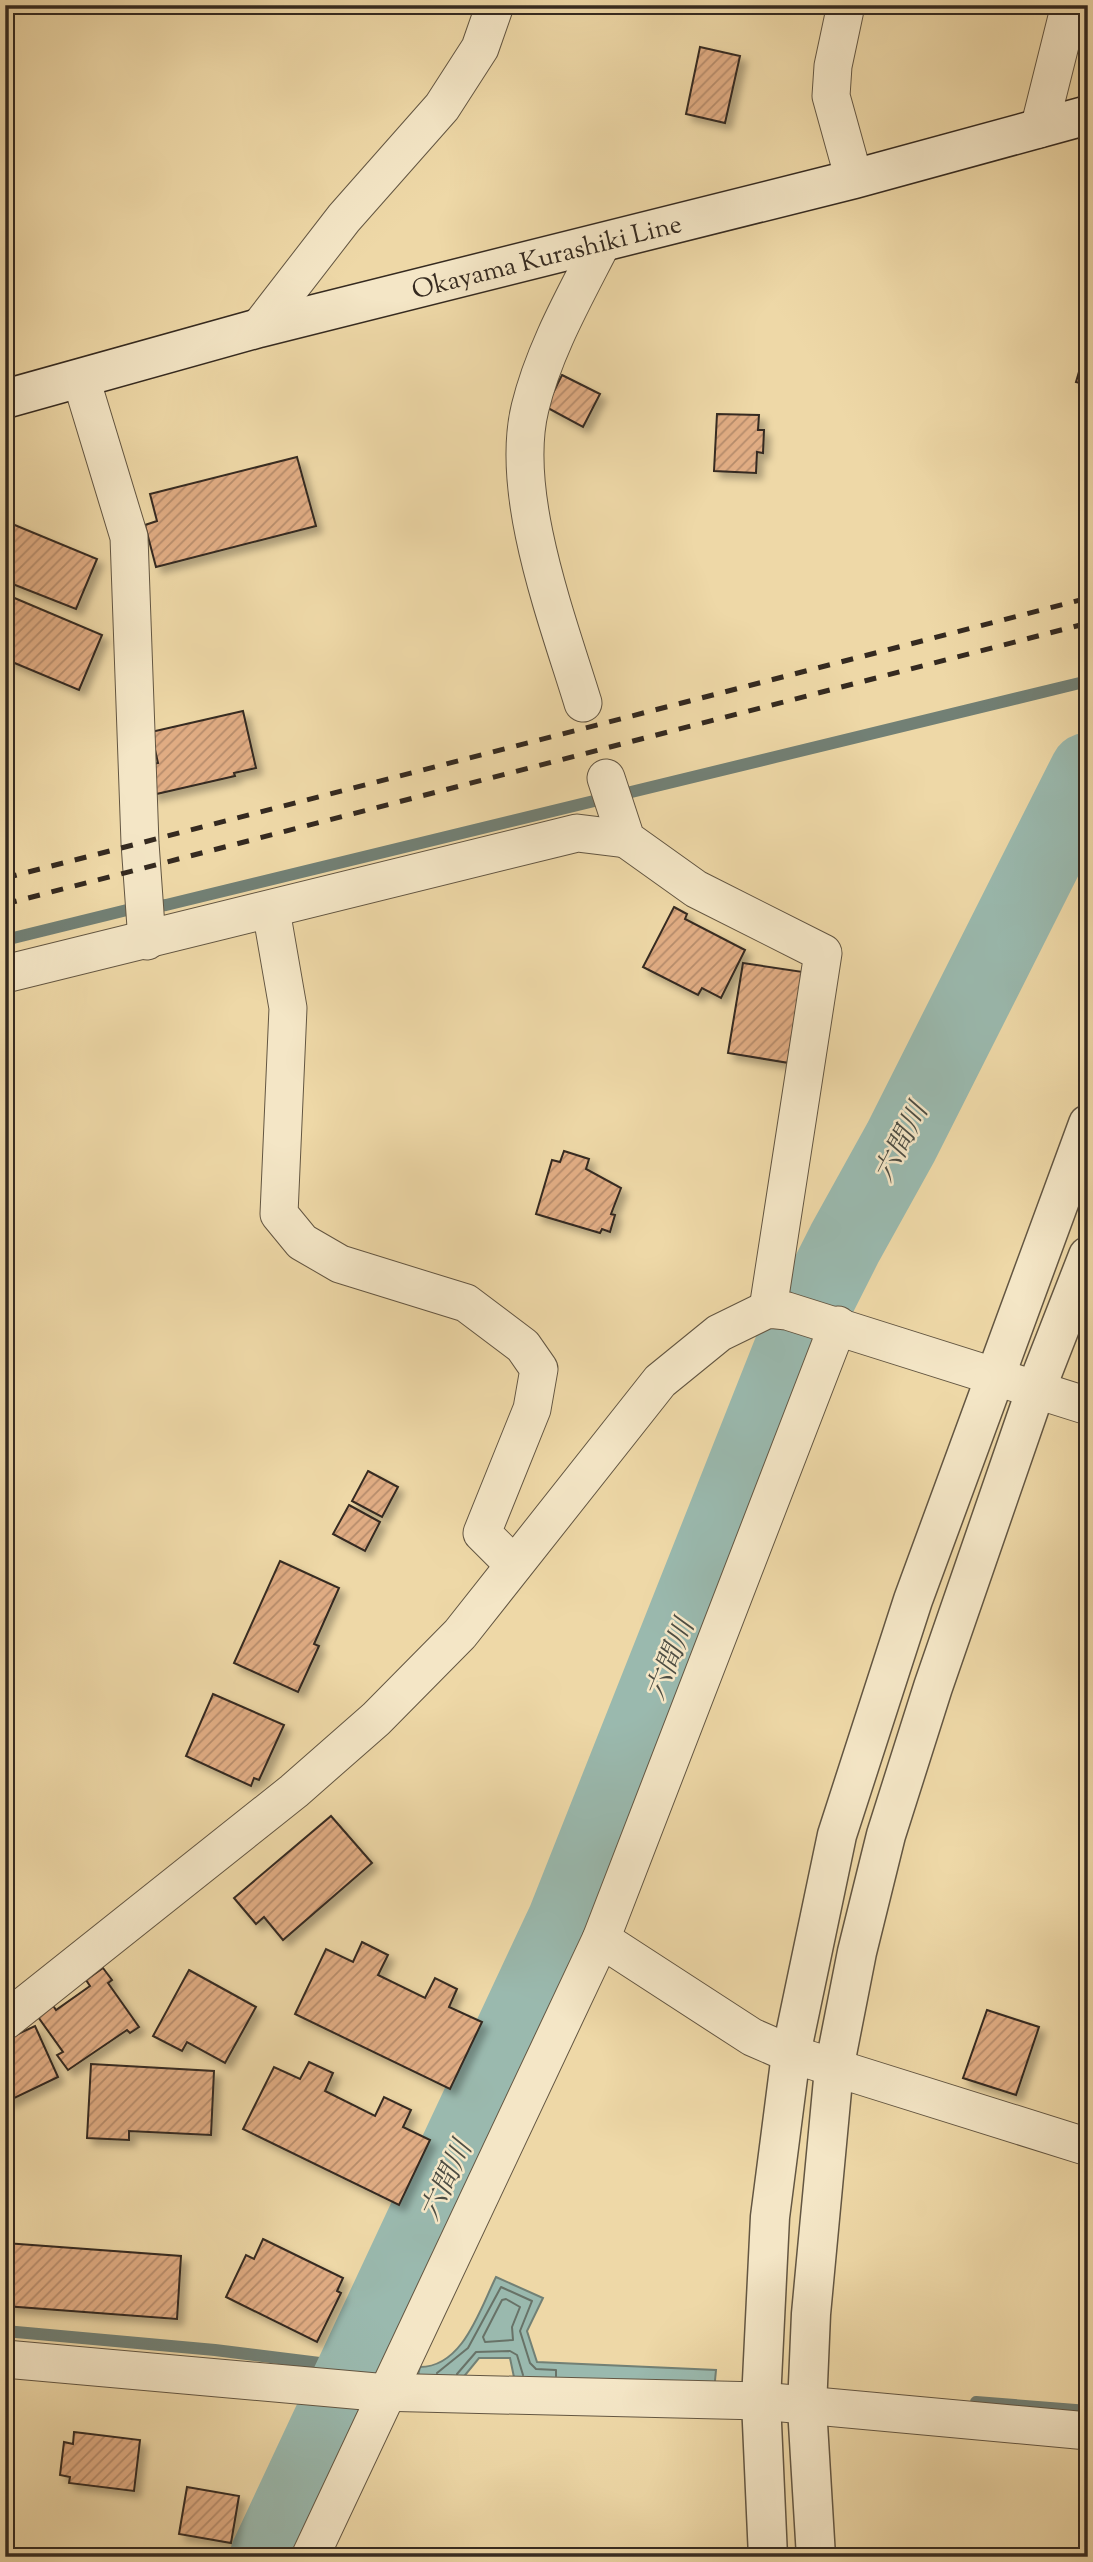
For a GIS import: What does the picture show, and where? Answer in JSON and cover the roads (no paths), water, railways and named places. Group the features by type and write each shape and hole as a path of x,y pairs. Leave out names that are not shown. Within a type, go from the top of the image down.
{"street":[{"path":"259,328 344,218 442,107 480,48 495,5"},
{"path":"846,5 833,66 831,96 854,178"},
{"path":"1039,128 1070,5"},
{"name":"Okayama Kurashiki Line","path":"5,399 259,328 602,243 1088,115"},
{"path":"583,704 537,553 526,473 529,410 554,337 602,243"},
{"path":"81,379 129,537 140,843 146,918"},
{"path":"610,790 626,839"},
{"path":"5,974 146,918 271,910 577,833 626,839 696,889 823,953 778,1310"},
{"path":"271,910 288,1008 279,1214 302,1242 340,1264 466,1303 523,1346 539,1368 532,1409 482,1533 514,1565"},
{"path":"768,2557 761,2401 770,2217 791,2054 837,1835 905,1623 1088,1124"},
{"path":"816,2557 807,2407 816,2238 834,2069 857,1952 886,1835 1036,1389 1088,1256"},
{"path":"5,2021 294,1791 376,1719 460,1634 660,1381 719,1333 778,1310 833,1324 1088,1406"},
{"path":"310,2557 381,2392 601,1939 833,1324"},
{"path":"601,1939 752,2037 791,2054 1088,2147"},
{"path":"5,2359 381,2392 761,2401 1088,2431"}],"water":[{"path":"496,2277 543,2298 527,2331 537,2362 716,2370 714,2391 515,2382 510,2358 479,2358 457,2385 416,2384 420,2367 435,2364 459,2347 476,2320"}],"waterway":[{"path":"5,940 127,910 166,905 1088,681"},
{"name":"六間川","path":"268,2557 566,1920 796,1340 845,1243 901,1142 1088,771"},
{"path":"5,2331 215,2350 384,2371"},
{"path":"976,2402 1088,2411"}],"railway":[{"path":"5,878 1088,598"},
{"path":"5,904 1088,623"}]}
